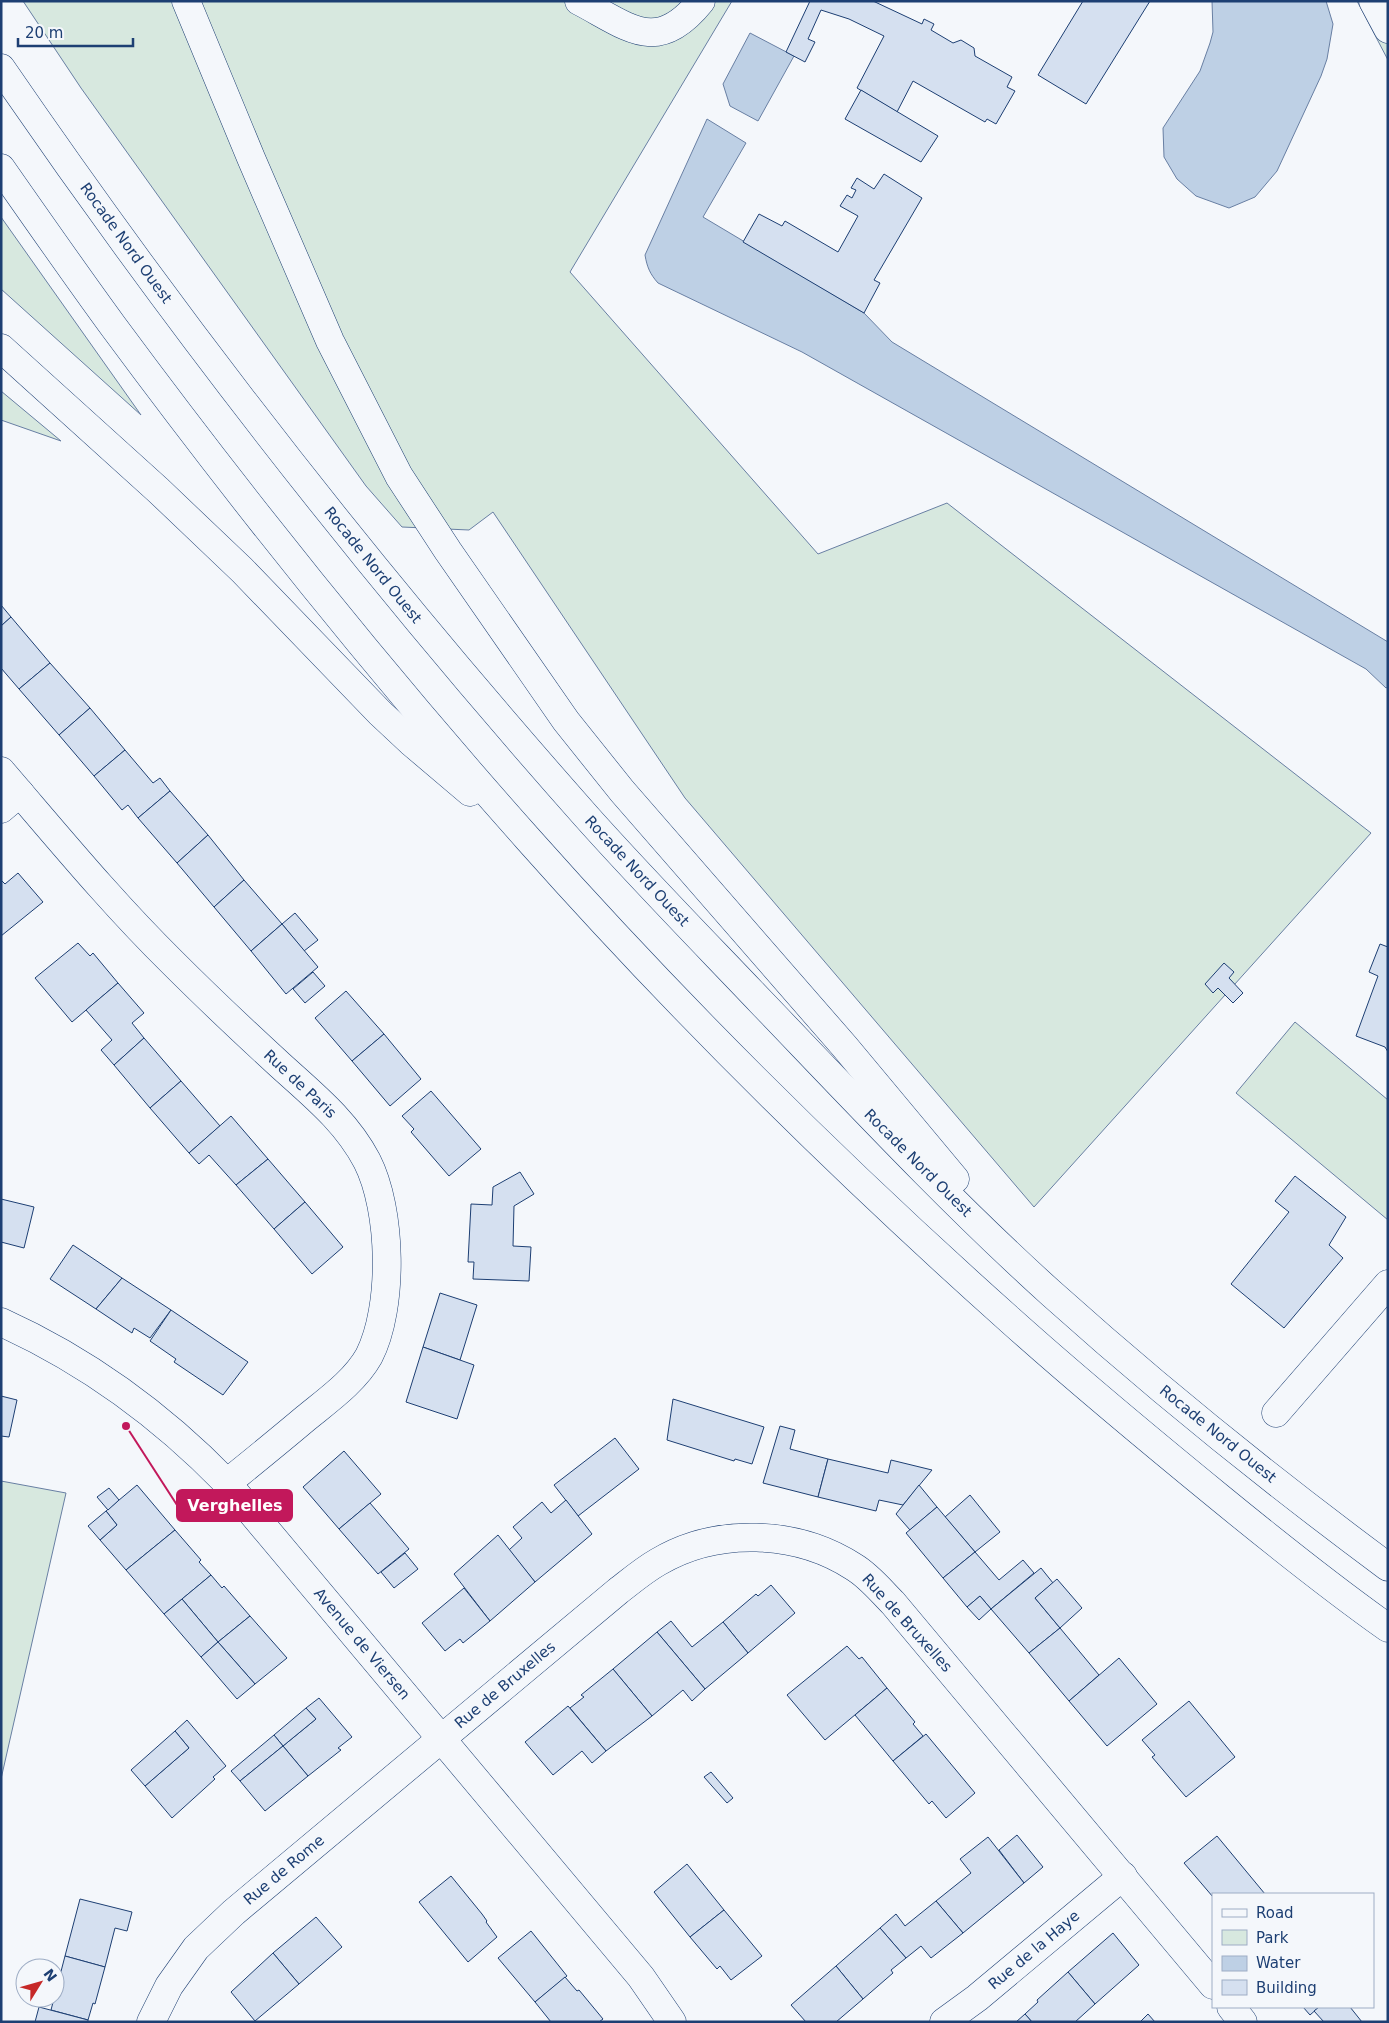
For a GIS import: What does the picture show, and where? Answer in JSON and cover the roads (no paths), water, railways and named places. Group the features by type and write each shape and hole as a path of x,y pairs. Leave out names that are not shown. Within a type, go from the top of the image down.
{"main road":[{"path":"186,1 330,341 399,476 448,551 566,721 622,792 845,1047 1049,1291"},
{"path":"579,1 634,30 648,34 660,32 677,25 701,1"},
{"path":"1373,1 1388,29"},
{"name":"Rocade Nord Ouest","path":"1,68 127,244 256,418 368,559 482,697 645,881 873,1119 978,1224 1049,1291 1127,1360 1242,1456 1388,1567"},
{"path":"1,168 111,324 286,551 384,672 530,841 606,925 784,1108 906,1226 1049,1355 1182,1467 1322,1579 1388,1628"},
{"path":"1,348 158,490 228,557 380,713 411,742 530,841"},
{"name":"Rue de Paris","path":"1,771 11,801 97,884 142,932 212,1001 329,1109 357,1143 376,1184 386,1233 385,1300 375,1342 367,1358 340,1389 227,1483"},
{"path":"1276,1413 1388,1284"},
{"name":"Avenue de Viersen","path":"1,1322 35,1338 105,1380 164,1423 227,1483 641,1978 672,2022"},
{"name":"Rue de Bruxelles","path":"441,1738 618,1591 660,1560 711,1542 729,1539 762,1537 791,1540 837,1557 856,1568 893,1603 1212,1984"},
{"name":"Rue de Rome","path":"151,2022 169,1986 196,1948 234,1912 441,1738"},
{"name":"Rue de la Haye","path":"944,2022 977,1998 1123,1876"},
{"path":"1232,2008 1243,2022"}],"water":[{"path":"1212,1 1326,1 1333,24 1327,59 1321,76 1277,171 1255,197 1229,208 1196,196 1177,179 1164,157 1163,128 1200,71 1210,43 1213,32"},
{"path":"750,33 794,56 758,121 730,106 723,84"},
{"path":"707,119 746,143 703,217 864,313 892,342 1388,642 1388,687 1386,688 1366,669 802,352 658,283 649,270 645,255"}],"place":[{"name":"Verghelles","path":"126,1426"}]}
